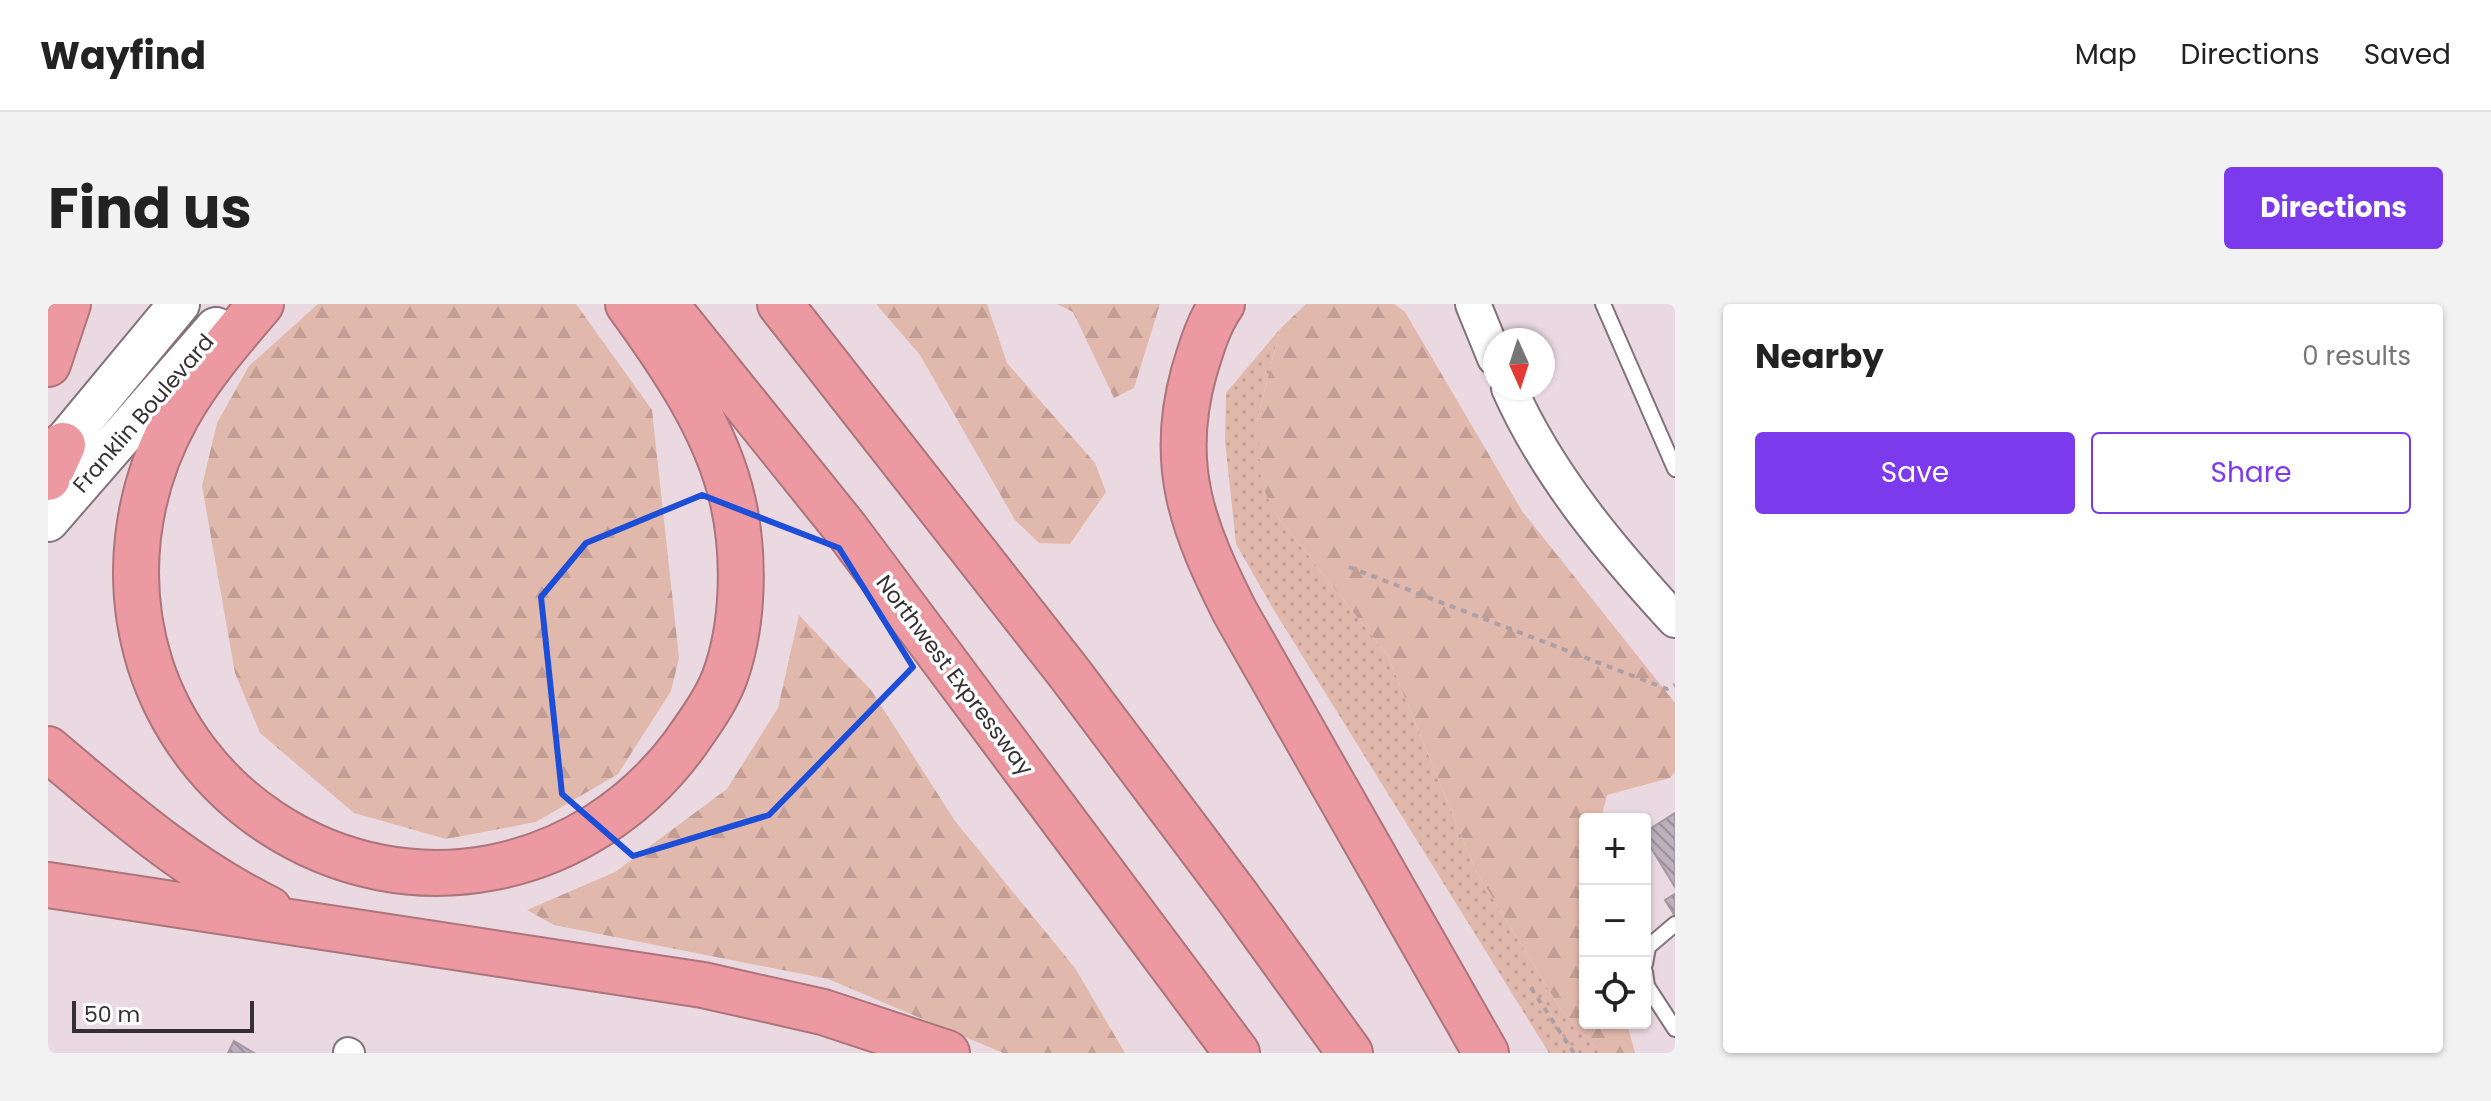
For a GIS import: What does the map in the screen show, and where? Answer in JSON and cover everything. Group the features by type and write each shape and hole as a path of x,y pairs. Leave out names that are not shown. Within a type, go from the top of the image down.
{"highway":[{"path":"48,364 68,304"},
{"path":"261,304 218,355 177,415 155,463 142,508 135,551 136,604 145,649 158,689 180,728 205,766 247,807 290,835 334,855 381,868 422,873 467,872 514,864 559,848 600,826 637,798 664,771 699,724 724,679 735,633 740,590 741,548 732,499 717,454 690,398 654,339 628,304"},
{"name":"Northwest Expressway","path":"665,304 846,529 1237,1053"},
{"path":"780,304 1070,674 1350,1053"},
{"path":"1222,304 1202,344 1184,418 1186,485 1193,520 1205,553 1235,612 1486,1053"},
{"path":"48,749 188,863 236,893 300,924"},
{"path":"48,885 703,985 823,1012 947,1053"}],"main road":[{"name":"Franklin Boulevard","path":"53,462 179,304"},
{"name":"Franklin Boulevard","path":"48,521 237,304"}],"street":[{"path":"1473,304 1483,329"},
{"path":"1515,400 1545,456 1584,515 1675,620"}],"lane":[{"path":"1603,304 1675,469"},
{"path":"1646,957 1648,947 1675,924"},
{"path":"1651,992 1675,1029"}],"path":[{"path":"1349,567 1667,689 1675,685"},
{"path":"1531,988 1574,1053"}],"highlighted area":[{"path":"702,495 839,548 913,667 769,815 633,856 562,794 541,597 586,543"}],"green space":[{"path":"318,304 576,304 652,410 679,658 671,691 618,774 536,822 446,839 354,813 260,733 235,673 202,486 217,423 249,366"},
{"path":"876,304 987,304 1007,363 1095,463 1106,492 1070,544 1039,543 1015,520 920,355"},
{"path":"1057,304 1160,304 1134,388 1114,398 1073,312"},
{"path":"1306,304 1394,304 1405,312 1522,511 1675,703 1675,772 1670,778 1607,795 1602,813 1579,813 1579,1029 1629,1029 1635,1053 1600,1053 1560,1008 1475,869 1388,656 1274,512 1261,482 1257,421 1280,329"},
{"path":"1280,329 1257,421 1274,512 1388,656 1475,869 1560,1008 1600,1053 1549,1053 1236,544 1225,441 1226,393"},
{"path":"799,615 871,690 955,821 1075,968 1125,1053 1003,1053 828,979 554,925 527,910 615,872 727,789 778,708"}],"building":[{"path":"1675,813 1675,887 1651,848 1651,828"},
{"path":"1675,894 1675,916 1665,900"},
{"path":"234,1041 254,1053 228,1053"}]}
